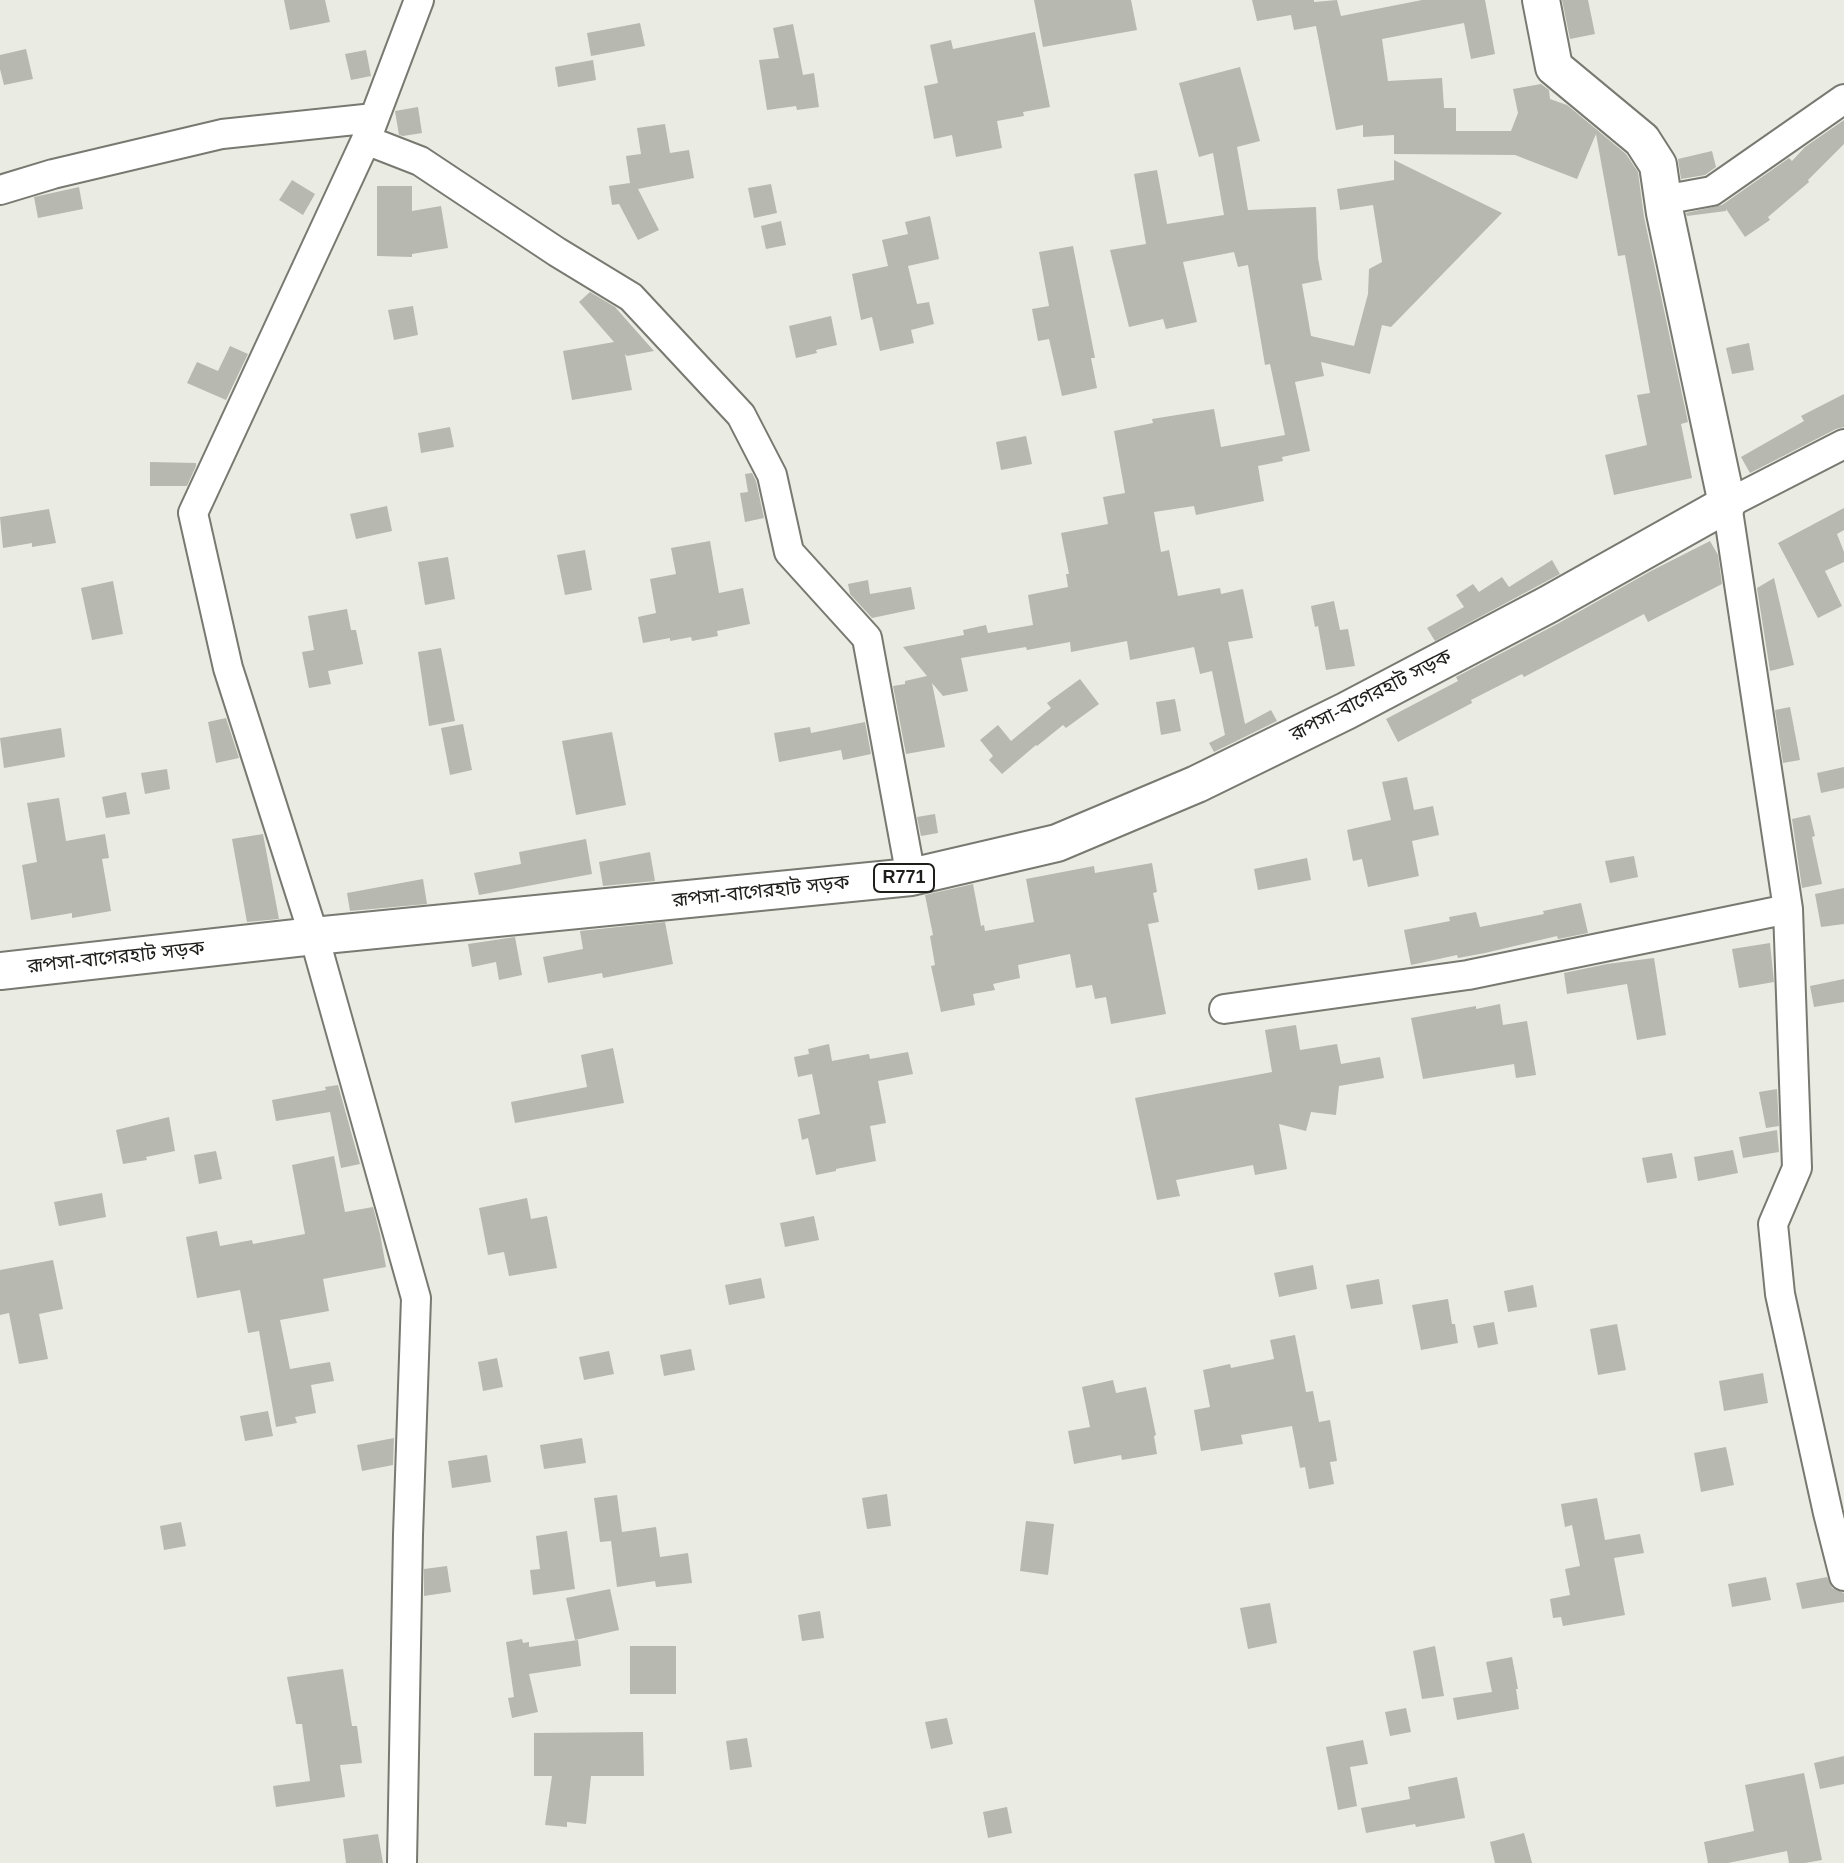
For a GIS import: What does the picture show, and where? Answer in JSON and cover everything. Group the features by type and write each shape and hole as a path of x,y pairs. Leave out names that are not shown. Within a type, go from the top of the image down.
{"main road":[{"path":"1541,0 1554,67 1642,140 1658,165 1727,504"},
{"name":"রূপসা-বাগেরহাট সড়ক","path":"0,971 314,936 911,877 1057,843 1197,784 1346,711 1549,604 1727,504"}],"street":[{"path":"402,1863 416,1298 314,936 228,668 193,513 370,129 419,0"},
{"path":"1663,200 1712,191 1844,99"},
{"path":"0,190 53,174 222,134 370,129 631,297 741,415 772,475 789,552 867,638 911,877"},
{"path":"1844,444 1727,504 1788,909 1797,1168 1773,1224 1780,1294 1844,1576"},
{"path":"1224,1009 1468,975 1788,909"}],"building":[{"path":"284,0 325,0 330,22 290,30"},
{"path":"1034,0 1131,0 1137,30 1043,47"},
{"path":"1252,0 1337,0 1341,16 1422,0 1485,0 1495,54 1471,59 1464,23 1382,39 1388,81 1442,78 1444,108 1456,108 1456,131 1511,131 1518,113 1513,89 1541,84 1549,90 1550,99 1567,105 1626,154 1638,172 1644,217 1688,422 1681,424 1692,478 1614,495 1605,455 1647,445 1637,395 1650,393 1625,255 1618,256 1596,134 1577,179 1515,155 1394,154 1394,135 1363,137 1363,125 1336,130 1316,26 1294,30 1291,15 1257,21"},
{"path":"1562,0 1588,0 1595,34 1570,39"},
{"path":"640,23 645,46 591,56 587,33"},
{"path":"793,24 803,75 814,73 819,107 767,110 759,60 779,58 773,28"},
{"path":"1035,32 1050,107 997,121 1002,148 956,157 952,135 934,139 924,86 938,83 930,45 951,40 953,49"},
{"path":"26,49 33,79 4,85 0,55"},
{"path":"366,50 371,76 351,80 345,54"},
{"path":"593,60 596,80 558,87 555,67"},
{"path":"1240,67 1260,141 1237,147 1248,210 1316,207 1322,280 1302,284 1311,336 1354,346 1368,294 1369,269 1382,262 1373,205 1340,210 1337,189 1394,180 1394,160 1502,213 1391,327 1382,325 1370,374 1321,362 1324,376 1295,382 1310,451 1258,466 1264,501 1196,515 1194,506 1154,512 1161,552 1169,550 1178,596 1220,588 1221,594 1243,589 1253,638 1228,642 1245,724 1271,710 1277,721 1214,752 1209,743 1225,735 1212,671 1200,674 1194,647 1130,660 1127,641 1071,652 1070,642 961,658 968,691 943,696 932,683 945,747 906,754 893,686 927,676 903,647 964,635 963,630 986,625 988,633 1033,625 1028,595 1068,587 1066,574 1069,574 1061,533 1108,524 1103,497 1125,493 1114,431 1153,423 1152,419 1214,409 1221,447 1285,435 1270,364 1265,365 1248,265 1238,267 1234,252 1183,262 1197,322 1166,329 1163,319 1129,327 1110,250 1146,244 1134,174 1157,170 1167,224 1224,215 1213,153 1199,157 1179,83"},
{"path":"418,107 422,133 399,135 395,111"},
{"path":"1844,120 1844,144 1809,182 1768,217 1770,220 1745,237 1726,209 1687,216 1686,213 1722,205 1789,158 1792,161 1805,147"},
{"path":"665,124 670,153 689,150 694,178 638,189 659,230 638,240 619,204 612,205 609,186 630,183 626,156 641,154 637,128"},
{"path":"1712,151 1716,167 1705,175 1681,179 1678,159"},
{"path":"292,180 315,194 303,215 279,200"},
{"path":"771,184 777,213 754,218 748,188"},
{"path":"377,186 412,186 412,211 441,206 448,248 412,254 412,257 377,256"},
{"path":"79,187 83,209 38,218 34,197"},
{"path":"930,216 939,259 908,266 917,304 929,302 934,324 911,330 914,343 880,351 872,317 861,320 852,274 888,266 882,240 908,234 905,222"},
{"path":"781,221 786,245 766,249 761,226"},
{"path":"1073,246 1095,358 1091,358 1097,388 1062,396 1049,339 1038,341 1032,309 1049,306 1039,252"},
{"path":"590,292 615,307 654,351 625,354 632,390 572,400 563,351 614,342 579,302"},
{"path":"413,306 418,335 394,340 388,310"},
{"path":"831,316 837,345 796,358 789,326"},
{"path":"1749,343 1754,370 1732,374 1726,348"},
{"path":"230,346 248,354 226,400 187,383 197,362 218,371"},
{"path":"1844,394 1844,427 1750,473 1741,457 1804,421 1801,416"},
{"path":"450,427 454,447 421,453 418,433"},
{"path":"1026,436 1032,464 1001,470 996,442"},
{"path":"150,462 196,463 196,466 187,486 150,486"},
{"path":"752,473 764,518 745,522 740,493 748,492 745,474"},
{"path":"387,506 392,531 356,539 350,514"},
{"path":"1844,508 1844,530 1837,534 1844,552 1844,562 1825,571 1842,606 1818,618 1778,543"},
{"path":"49,509 56,543 3,548 0,517"},
{"path":"710,541 719,593 743,588 750,624 717,631 718,636 692,641 691,637 643,643 638,617 656,613 650,579 676,574 671,548"},
{"path":"1710,541 1718,555 1722,584 1648,622 1644,614 1524,677 1522,674 1471,700 1472,703 1398,742 1386,719 1458,681 1456,677"},
{"path":"585,550 592,590 565,595 557,555"},
{"path":"448,557 455,599 425,605 418,562"},
{"path":"1552,560 1560,574 1435,641 1427,628 1464,607 1456,595 1473,584 1479,592 1502,577 1509,587"},
{"path":"1774,578 1794,665 1770,671 1757,588"},
{"path":"868,580 870,594 911,587 915,609 872,618 850,594 848,584"},
{"path":"113,581 123,634 92,640 81,588"},
{"path":"1334,601 1340,630 1348,629 1355,666 1326,670 1311,606"},
{"path":"347,609 351,630 356,630 363,664 328,671 331,684 309,688 302,652 314,650 308,616"},
{"path":"441,648 455,721 429,726 418,652"},
{"path":"1080,679 1099,704 1066,728 1063,725 1002,774 989,760 993,756 980,740 998,725 1011,741 1051,708 1047,703"},
{"path":"1175,699 1181,731 1161,735 1156,702"},
{"path":"1790,707 1800,760 1783,763 1775,710"},
{"path":"226,718 239,758 216,763 208,722"},
{"path":"865,722 871,754 843,760 841,750 779,762 774,733 810,727 811,733"},
{"path":"463,724 472,770 450,775 441,728"},
{"path":"61,728 65,757 4,768 0,738"},
{"path":"612,732 626,805 576,815 562,741"},
{"path":"1844,767 1844,788 1821,793 1817,773"},
{"path":"167,769 170,789 145,794 141,773"},
{"path":"1407,777 1414,810 1433,806 1439,835 1412,841 1419,876 1368,887 1362,859 1353,861 1347,830 1391,820 1382,782"},
{"path":"126,792 130,814 106,818 102,797"},
{"path":"59,798 66,841 105,834 109,858 102,859 111,911 72,918 72,913 31,920 22,865 37,862 27,803"},
{"path":"935,814 938,833 921,836 917,817"},
{"path":"1810,815 1822,884 1802,888 1792,819"},
{"path":"263,834 279,919 247,922 232,839"},
{"path":"586,839 592,874 479,895 474,873 521,864 519,852"},
{"path":"650,852 655,881 603,886 599,862"},
{"path":"1634,856 1638,877 1610,883 1605,861"},
{"path":"1307,858 1311,880 1258,890 1254,869"},
{"path":"1152,863 1157,892 1153,893 1159,922 1148,924 1166,1014 1111,1024 1106,997 1095,999 1092,985 1076,988 1070,954 1018,965 1020,978 993,984 995,990 973,994 975,1005 941,1012 931,966 935,965 930,936 933,935 925,895 973,884 981,926 984,925 985,931 1034,922 1026,879 1094,866 1095,873"},
{"path":"423,879 427,904 350,911 347,893"},
{"path":"1844,888 1844,924 1821,927 1815,894"},
{"path":"1581,903 1588,933 1558,939 1557,936 1485,953 1458,958 1457,955 1411,965 1404,930 1450,921 1449,917 1476,912 1480,927"},
{"path":"665,922 673,964 603,978 602,973 548,983 543,957 583,949 580,931"},
{"path":"515,937 522,975 499,980 496,962 472,967 468,944"},
{"path":"1770,943 1774,982 1739,988 1732,949"},
{"path":"1654,958 1666,1035 1637,1040 1627,984 1567,994 1564,973"},
{"path":"1844,979 1844,1002 1814,1007 1810,986"},
{"path":"1500,1004 1503,1025 1527,1021 1536,1075 1516,1078 1514,1064 1423,1079 1411,1018"},
{"path":"1296,1025 1300,1050 1337,1044 1341,1064 1380,1057 1384,1078 1339,1086 1336,1115 1311,1112 1306,1131 1279,1124 1287,1169 1255,1175 1253,1165 1176,1180 1180,1196 1157,1200 1135,1098 1272,1072 1265,1030"},
{"path":"829,1044 832,1061 869,1054 870,1059 908,1052 913,1074 878,1081 886,1123 870,1126 876,1161 816,1175 808,1138 802,1140 798,1119 820,1114 812,1074 798,1077 794,1057 809,1054 808,1049"},
{"path":"613,1048 624,1103 515,1123 511,1102 587,1087 581,1055"},
{"path":"338,1085 360,1164 341,1168 330,1112 276,1121 272,1100"},
{"path":"1777,1089 1779,1126 1766,1128 1759,1092"},
{"path":"169,1117 175,1151 123,1164 116,1130"},
{"path":"1777,1130 1779,1152 1743,1158 1739,1137"},
{"path":"1733,1150 1738,1173 1698,1181 1694,1157"},
{"path":"216,1151 222,1179 199,1184 194,1155"},
{"path":"1672,1153 1677,1178 1647,1183 1642,1158"},
{"path":"334,1156 345,1212 373,1207 386,1267 323,1279 329,1311 280,1320 290,1369 330,1362 334,1381 311,1385 316,1413 295,1417 297,1423 276,1427 259,1331 248,1333 240,1290 197,1298 186,1237 217,1231 220,1246 252,1240 253,1244 305,1234 292,1165"},
{"path":"102,1193 106,1217 59,1226 54,1202"},
{"path":"527,1198 531,1219 547,1216 557,1268 509,1276 504,1252 488,1255 479,1208"},
{"path":"814,1216 819,1240 785,1247 780,1223"},
{"path":"53,1260 63,1309 39,1314 48,1359 19,1364 9,1313 0,1315 0,1270"},
{"path":"1313,1265 1317,1289 1279,1297 1274,1273"},
{"path":"761,1278 765,1298 729,1305 725,1285"},
{"path":"1379,1279 1383,1304 1351,1309 1346,1285"},
{"path":"1533,1285 1537,1307 1508,1312 1504,1291"},
{"path":"1448,1299 1458,1343 1421,1350 1412,1305"},
{"path":"1494,1322 1498,1344 1478,1348 1473,1326"},
{"path":"1617,1324 1626,1370 1598,1375 1590,1329"},
{"path":"1295,1335 1306,1392 1313,1391 1319,1422 1330,1420 1337,1461 1330,1462 1334,1484 1309,1489 1305,1467 1300,1468 1292,1426 1241,1435 1243,1444 1201,1451 1194,1410 1210,1407 1203,1370 1274,1359 1270,1340"},
{"path":"691,1349 695,1370 664,1376 660,1355"},
{"path":"609,1351 614,1374 584,1380 579,1357"},
{"path":"497,1358 503,1387 483,1391 478,1362"},
{"path":"1763,1373 1768,1403 1724,1411 1719,1381"},
{"path":"1113,1380 1116,1393 1146,1387 1157,1454 1122,1460 1121,1455 1074,1464 1068,1431 1090,1427 1082,1387"},
{"path":"268,1411 273,1436 245,1441 240,1416"},
{"path":"394,1438 393,1465 362,1471 357,1445"},
{"path":"582,1438 586,1463 544,1469 540,1445"},
{"path":"1726,1447 1734,1485 1701,1492 1694,1453"},
{"path":"487,1455 491,1482 452,1488 448,1461"},
{"path":"887,1494 891,1526 867,1529 862,1498"},
{"path":"617,1495 622,1532 656,1527 660,1557 688,1553 692,1583 656,1587 655,1581 617,1587 611,1541 600,1542 594,1498"},
{"path":"1597,1498 1605,1540 1640,1534 1644,1553 1614,1558 1625,1615 1563,1626 1561,1617 1553,1618 1550,1599 1570,1595 1565,1569 1580,1566 1572,1525 1565,1527 1561,1504"},
{"path":"1026,1521 1054,1524 1048,1575 1020,1571"},
{"path":"181,1522 186,1546 164,1550 160,1526"},
{"path":"567,1531 575,1589 533,1595 530,1570 540,1569 536,1536"},
{"path":"447,1566 451,1592 424,1596 424,1569"},
{"path":"1766,1577 1771,1600 1732,1607 1728,1584"},
{"path":"1827,1577 1832,1588 1844,1593 1844,1602 1802,1609 1796,1583"},
{"path":"610,1589 619,1630 575,1640 566,1598"},
{"path":"1270,1603 1277,1643 1248,1649 1240,1608"},
{"path":"820,1611 824,1638 802,1641 798,1615"},
{"path":"522,1639 523,1643 529,1642 529,1647 578,1640 581,1666 529,1674 538,1712 512,1718 508,1698 514,1697 506,1642"},
{"path":"630,1646 676,1646 676,1694 630,1694"},
{"path":"1435,1646 1444,1696 1422,1699 1413,1651"},
{"path":"1512,1657 1519,1709 1457,1720 1453,1698 1492,1692 1486,1662"},
{"path":"343,1669 352,1726 357,1726 362,1763 340,1765 345,1797 276,1807 273,1786 310,1781 302,1724 296,1724 287,1677"},
{"path":"1406,1708 1411,1732 1390,1736 1385,1712"},
{"path":"947,1718 953,1744 931,1749 925,1722"},
{"path":"643,1732 644,1776 591,1776 586,1824 567,1822 567,1827 545,1825 552,1776 534,1776 534,1733"},
{"path":"747,1738 752,1767 730,1770 726,1741"},
{"path":"1363,1740 1368,1764 1350,1767 1357,1806 1338,1810 1326,1747"},
{"path":"1844,1756 1844,1784 1820,1789 1814,1763"},
{"path":"1804,1773 1822,1860 1789,1863 1787,1851 1728,1863 1708,1863 1704,1842 1754,1831 1745,1785"},
{"path":"1457,1777 1465,1818 1366,1833 1361,1808 1410,1799 1408,1787"},
{"path":"1007,1807 1012,1833 988,1838 983,1812"},
{"path":"1524,1833 1532,1863 1495,1863 1490,1842"},
{"path":"378,1834 383,1863 346,1863 343,1839"}]}
